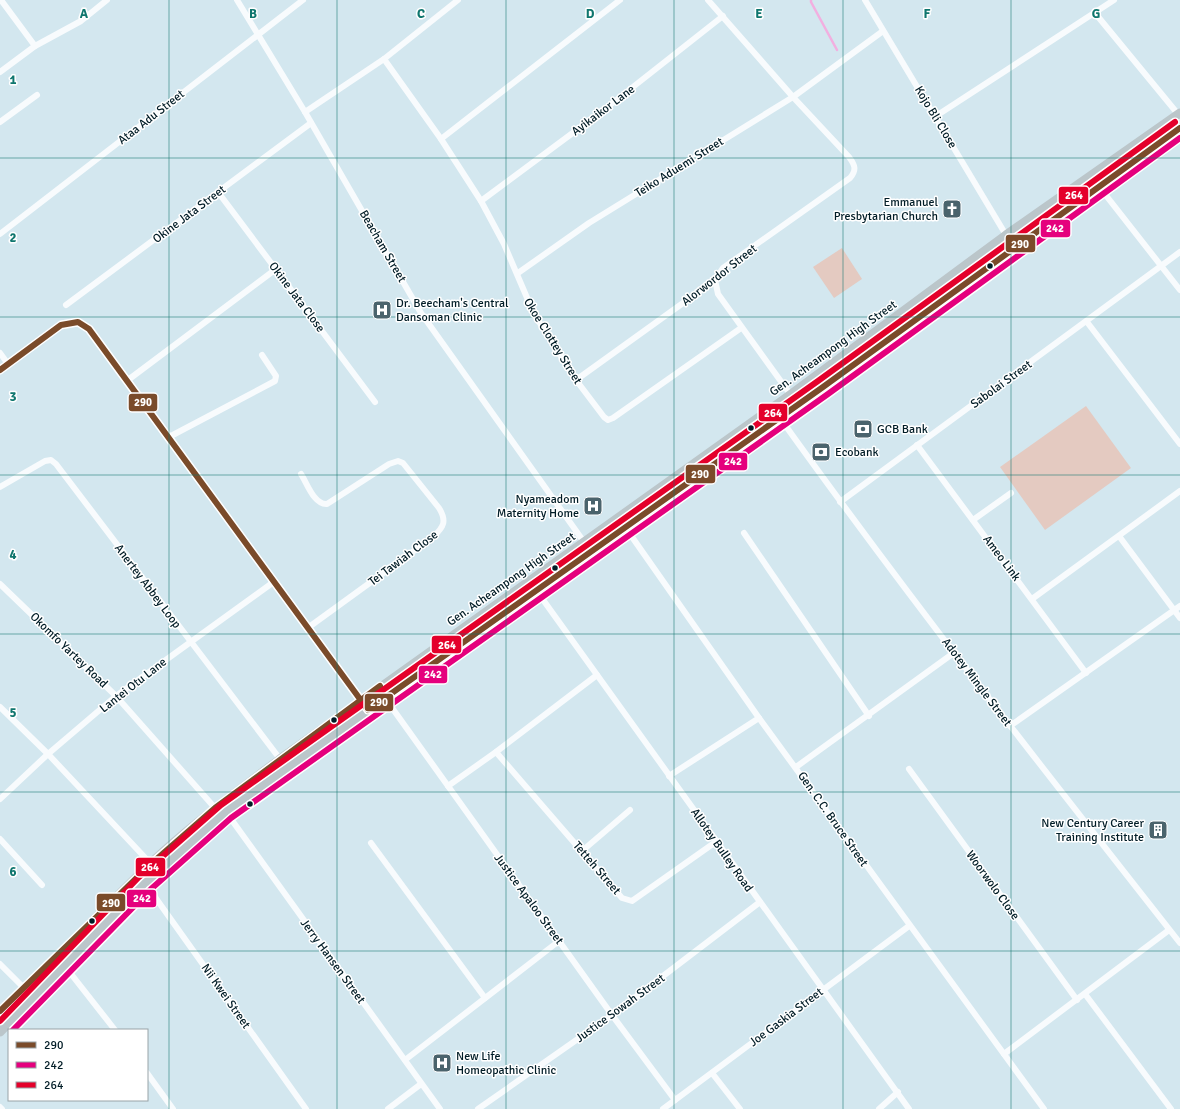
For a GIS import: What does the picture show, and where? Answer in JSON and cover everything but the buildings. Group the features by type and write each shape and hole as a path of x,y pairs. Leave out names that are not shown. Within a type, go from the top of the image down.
{"main road":[{"name":"Gen. Acheampong High Street","path":"0,1011 25,989 151,864 216,808 280,759 362,699 790,395 1006,235 1179,114"},
{"name":"Gen. Acheampong High Street","path":"0,1032 145,883 226,812 536,590 780,418 1180,128"}],"street":[{"path":"1,0 35,46"},
{"path":"0,72 35,46 81,21 107,0"},
{"name":"Beacham Street","path":"237,0 305,112 421,313 584,542"},
{"name":"Ataa Adu Street","path":"0,234 302,0"},
{"path":"305,112 384,59 458,0"},
{"path":"441,139 620,0"},
{"path":"708,0 793,96"},
{"name":"Kojo Bli Close","path":"865,0 936,116 1006,235"},
{"path":"936,116 1114,0"},
{"path":"1095,13 1179,114"},
{"name":"Ayikaikor Lane","path":"481,201 605,109 723,16"},
{"name":"Teiko Aduemi Street","path":"518,273 589,223 793,96 883,31"},
{"name":"Okoe Clottey Street","path":"384,59 441,139 481,201 518,273 524,294 534,314 576,380 604,418 608,420 741,328"},
{"path":"0,122 38,95"},
{"name":"Alorwordor Street","path":"576,380 715,280 723,268 855,173 855,166 849,157 793,96"},
{"name":"Okine Jata Street","path":"66,305 311,123"},
{"path":"1090,175 1180,290"},
{"name":"Okine Jata Close","path":"218,192 375,402"},
{"name":"Sabolai Street","path":"840,502 1087,322 1180,252"},
{"path":"128,380 276,269"},
{"path":"715,280 718,294 741,328 798,405"},
{"path":"0,370 61,325 78,322 89,329 362,699 368,710"},
{"path":"1087,322 1180,444"},
{"path":"0,353 8,364"},
{"path":"169,436 275,381 276,376 262,355"},
{"name":"Adotey Mingle Street","path":"780,418 840,502 1010,726 1180,943"},
{"name":"Ameo Link","path":"917,445 1086,673"},
{"name":"Anertey Abbey Loop","path":"0,487 45,461 51,460 56,464 280,759"},
{"name":"Tei Tawiah Close","path":"301,474 318,501 327,504 389,464 398,461 403,463 444,516 444,523 441,530 433,537 309,627"},
{"path":"1032,599 1180,491"},
{"path":"973,520 1011,494"},
{"name":"Gen. C.C. Bruce Street","path":"625,527 759,718 796,767 909,926 1044,1109"},
{"path":"744,533 868,716"},
{"path":"1119,536 1180,618"},
{"name":"Lantei Otu Lane","path":"0,799 48,754 116,696 275,581"},
{"name":"Okomfo Yartey Road","path":"0,584 116,696 216,808"},
{"name":"Allotey Bulley Road","path":"536,590 910,1109"},
{"path":"1010,726 1180,606"},
{"path":"796,767 955,652"},
{"path":"448,786 496,752 597,675"},
{"name":"Justice Apaloo Street","path":"385,698 612,1015 676,1100"},
{"path":"0,707 48,754 151,864"},
{"path":"669,776 759,718"},
{"name":"Tetteh Street","path":"496,752 622,898 632,901 717,841"},
{"name":"Woorwolo Close","path":"909,769 1077,1000"},
{"path":"582,851 630,810"},
{"name":"Jerry Hansen Street","path":"226,812 440,1109"},
{"path":"0,839 42,885"},
{"path":"371,843 485,998"},
{"name":"Nii Kwei Street","path":"145,883 306,1109"},
{"name":"Justice Sowah Street","path":"478,1109 612,1015 760,902"},
{"name":"Joe Gaskia Street","path":"664,1109 712,1074 823,988 909,926"},
{"path":"1004,1054 1086,994 1169,930"},
{"path":"405,1060 559,941"},
{"path":"0,964 25,989"},
{"path":"64,965 114,1029"},
{"path":"1086,994 1171,1109"},
{"path":"148,1074 173,1109"},
{"path":"712,1074 740,1109"},
{"path":"388,1109 421,1084"},
{"path":"879,1109 898,1092"}],"shaded area":[{"path":"842,248 862,279 834,298 813,267"},
{"path":"1086,406 1131,468 1045,530 1000,467"}],"waterway":[{"path":"811,0 837,50"}],"transit line":[{"name":"264","path":"0,1021 139,877 221,805 818,381 1175,122"},
{"name":"290","path":"0,370 61,325 78,322 89,329 368,710 823,387 1180,128"},
{"name":"242","path":"14,1029 151,889 231,818 828,394 1180,138"},
{"name":"290","path":"0,1011 151,864 215,808 380,686"}],"place":[{"name":"Emmanuel Presbytarian Church","path":"952,209"},
{"name":"Dr. Beecham's Central Dansoman Clinic","path":"382,310"},
{"name":"GCB Bank","path":"863,429"},
{"name":"Ecobank","path":"821,452"},
{"name":"Nyameadom Maternity Home","path":"593,506"},
{"name":"New Century Career Training Institute","path":"1158,830"},
{"name":"New Life Homeopathic Clinic","path":"442,1063"}]}
